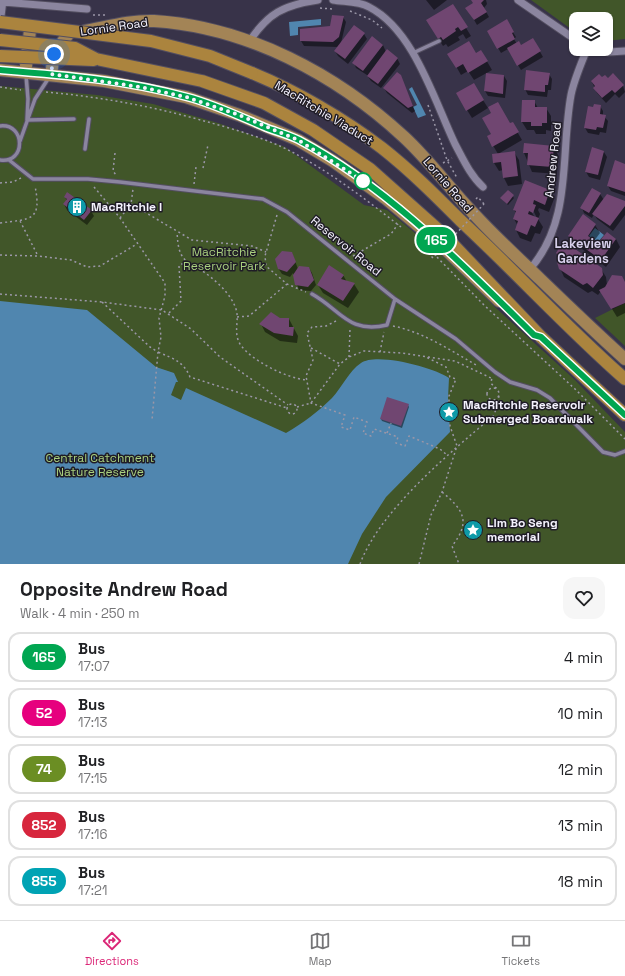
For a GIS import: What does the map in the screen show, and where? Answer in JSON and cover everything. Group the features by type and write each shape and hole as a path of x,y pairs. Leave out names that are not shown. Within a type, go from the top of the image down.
{"highway":[{"name":"MacRitchie Viaduct","path":"0,22 152,41 210,56 280,84 382,148 426,185 459,219"},
{"path":"0,40 75,48 96,59"},
{"path":"0,56 96,59"},
{"name":"MacRitchie Viaduct","path":"96,59 202,81 264,103 313,130 370,169 443,234 541,337"},
{"name":"Lornie Road","path":"459,219 625,379"},
{"path":"541,337 625,415"}],"main road":[{"name":"Lornie Road","path":"0,26 70,34 135,22 153,21 193,26 249,42 288,56 323,76 356,98 403,136 434,167 473,214 625,359"},
{"path":"25,72 30,30"},
{"path":"51,74 54,54 70,34"},
{"path":"0,70 51,74 133,86 186,97 239,115 298,140 333,161 386,198 441,245 534,335 541,337"}],"street":[{"path":"249,42 259,27 269,17 289,6 318,0"},
{"name":"Lornie Road","path":"333,0 369,6 394,26 412,54 470,172 483,187"},
{"path":"518,0 569,35"},
{"path":"0,26 3,1 87,9"},
{"path":"613,52 625,51"},
{"name":"Andrew Road","path":"530,269 544,251 551,235 562,195 571,95 584,56"}],"lane":[{"path":"360,4 367,0"},
{"path":"412,54 439,41"},
{"path":"25,72 27,90 26,120"},
{"path":"9,160 18,152 26,120 51,74"},
{"path":"26,120 74,119"},
{"path":"85,149 89,119"},
{"path":"0,126 10,127 15,130 20,141"},
{"path":"0,160 9,160 34,179"},
{"name":"Reservoir Road","path":"34,179 88,179 263,199 287,212 395,299 456,339 494,372 510,382 537,390 550,398 603,452 615,455 625,451"},
{"path":"312,294 326,302 341,317 350,323 366,328 387,325 395,299"}],"path":[{"path":"318,8 333,9"},
{"path":"349,10 372,20 384,29"},
{"path":"0,87 27,90"},
{"path":"40,92 117,100 165,110 236,130 282,147 355,192 403,228"},
{"path":"426,100 444,150"},
{"path":"202,168 208,145"},
{"path":"434,167 460,153"},
{"path":"115,154 113,171 120,182"},
{"path":"194,190 196,166"},
{"path":"0,183 13,182 23,177 34,179 38,204 37,209 30,217 0,223"},
{"path":"88,179 120,218 165,283 165,296 159,318 161,338 158,352 152,420"},
{"path":"120,218 131,204 134,184"},
{"path":"435,249 430,255 433,258 484,204 478,197 474,201"},
{"path":"131,204 192,240 252,246 266,252"},
{"path":"276,219 264,256 266,266 287,284 298,290 312,294"},
{"path":"20,220 38,256"},
{"path":"347,260 391,234 398,224"},
{"path":"177,232 178,249 184,260 198,267 219,284 234,304 237,317 236,334 246,351 275,370 294,379 306,380"},
{"path":"0,255 38,256 71,260 94,267 100,266 137,244"},
{"path":"430,249 431,252 485,306 575,389 625,439"},
{"path":"169,313 181,301 179,266 181,264 190,264"},
{"path":"237,317 249,316 287,284"},
{"path":"0,294 102,302 162,310 169,313 191,329 220,357 288,405 291,404 297,406 311,403 345,415 341,427 350,430 354,417 367,422 363,433 372,436 374,429 387,433 398,437 396,443 405,446 409,436 440,449 447,455"},
{"path":"102,302 150,347 185,366 190,377 287,408 289,413 295,414 297,406"},
{"path":"311,403 306,380 307,372 313,360 307,336 310,328 326,326 341,317"},
{"path":"348,357 350,323"},
{"path":"380,352 382,338 387,325 403,328 438,343 479,367"},
{"path":"311,348 340,364"},
{"path":"311,403 340,364 348,357 364,351 455,361 491,378"},
{"path":"419,564 431,515 442,492 457,446 450,426 449,407 450,396 456,380 450,377 446,367 426,357"},
{"path":"360,564 373,540 396,508 447,455 493,416 497,410 497,398 499,392 491,383 491,378 493,375 486,371"},
{"path":"494,388 488,390 486,396 491,400 497,398"},
{"path":"387,433 391,423"},
{"path":"442,492 461,510 463,518 464,527 461,535 452,546 459,564"}],"green space":[{"path":"531,0 625,0 625,39 613,40 613,12 569,12 569,28"},
{"name":"MacRitchie Reservoir Park","path":"0,86 97,95 153,104 218,123 285,147 364,205 387,210 449,261 497,309 575,380 625,432 625,564 0,564"},
{"path":"625,303 625,346 595,318"}],"water":[{"path":"321,19 321,25 298,27 298,35 290,36 289,22"},
{"path":"412,87 426,115 418,118 413,107 417,105 409,89"},
{"path":"595,228 604,235 598,242 589,236"},
{"name":"Central Catchment Nature Reserve","path":"0,301 87,310 156,367 174,373 178,382 176,382 171,395 181,400 186,388 286,433 310,417 327,403 336,394 353,370 361,363 369,360 380,359 419,366 449,378 448,398 450,432 386,497 362,534 348,564 0,564"}],"building":[{"path":"471,0 484,0 481,3 487,12 474,20 465,8 473,3"},
{"path":"453,4 468,27 461,31 458,27 455,29 456,31 443,40 441,37 438,39 426,20"},
{"path":"332,15 344,16 339,37 333,42 300,41 300,29 330,26"},
{"path":"507,19 514,32 512,33 515,39 497,49 487,31"},
{"path":"354,25 365,33 345,59 334,51"},
{"path":"372,36 383,45 363,71 352,63"},
{"path":"533,38 541,51 517,66 507,48 519,41 521,45"},
{"path":"469,41 476,53 481,50 488,61 468,73 463,64 456,68 447,54"},
{"path":"387,49 398,58 378,84 367,76"},
{"path":"526,70 550,73 548,85 545,85 545,92 524,90"},
{"path":"397,72 401,75 413,106 408,108 383,88"},
{"path":"486,73 504,75 503,94 484,91"},
{"path":"613,73 624,85 615,93 612,90 602,98 593,88 595,86 591,81 599,74 602,77 605,75 608,78"},
{"path":"474,83 484,100 466,111 456,93"},
{"path":"522,100 535,100 535,107 547,107 547,123 542,123 542,126 531,126 531,122 521,122"},
{"path":"498,102 510,123 513,122 519,132 492,147 487,136 491,134 482,118 491,113 488,107"},
{"path":"594,104 601,105 600,114 606,115 603,128 597,127 596,130 584,128 588,106 593,107"},
{"path":"524,143 554,146 552,167 527,165 528,153 523,153"},
{"path":"592,147 604,151 598,175 585,172"},
{"path":"515,151 518,176 503,178 501,162 493,163 492,154"},
{"path":"615,160 625,164 625,192 607,186"},
{"path":"525,180 550,190 545,205 534,200 533,204 536,205 533,213 529,211 528,214 539,218 535,227 531,225 527,235 515,230 518,221 513,219 516,211 513,210"},
{"path":"592,188 601,193 589,213 580,208"},
{"path":"508,190 514,195 507,204 500,198"},
{"name":"MacRitchie I","path":"67,192 92,210 84,220 63,204 67,199 64,197"},
{"path":"607,194 625,201 625,206 610,226 592,214"},
{"path":"583,214 596,224 588,236 598,243 607,232 616,239 601,260 568,236"},
{"path":"568,244 602,268 603,275 593,288 587,283 583,285 559,269 557,262 560,257 556,253 561,245 565,248"},
{"path":"282,251 292,252 296,262 287,272 278,269 275,259"},
{"path":"329,265 344,275 341,279 355,283 343,301 317,285"},
{"path":"299,266 309,267 314,280 308,287 295,285 293,275"},
{"path":"612,275 622,276 625,282 625,303 611,309 599,290 605,287"},
{"path":"271,312 280,318 289,318 289,327 294,327 293,336 274,333 259,324"},
{"path":"387,397 409,404 401,426 380,419"}],"bus line":[{"name":"165","path":"0,70 51,74 104,81 186,97 239,115 298,140 333,161 386,198 441,245 534,335 541,337 625,415"}],"place":[{"name":"MacRitchie I","path":"77,207"},
{"name":"MacRitchie Reservoir Submerged Boardwalk","path":"449,412"},
{"name":"Lim Bo Seng memorial","path":"473,530"}],"district":[{"name":"Lakeview Gardens","path":"583,250"}],"route":[{"path":"54,54 51,74 140,87 186,97 239,115 298,140 363,181"}]}
